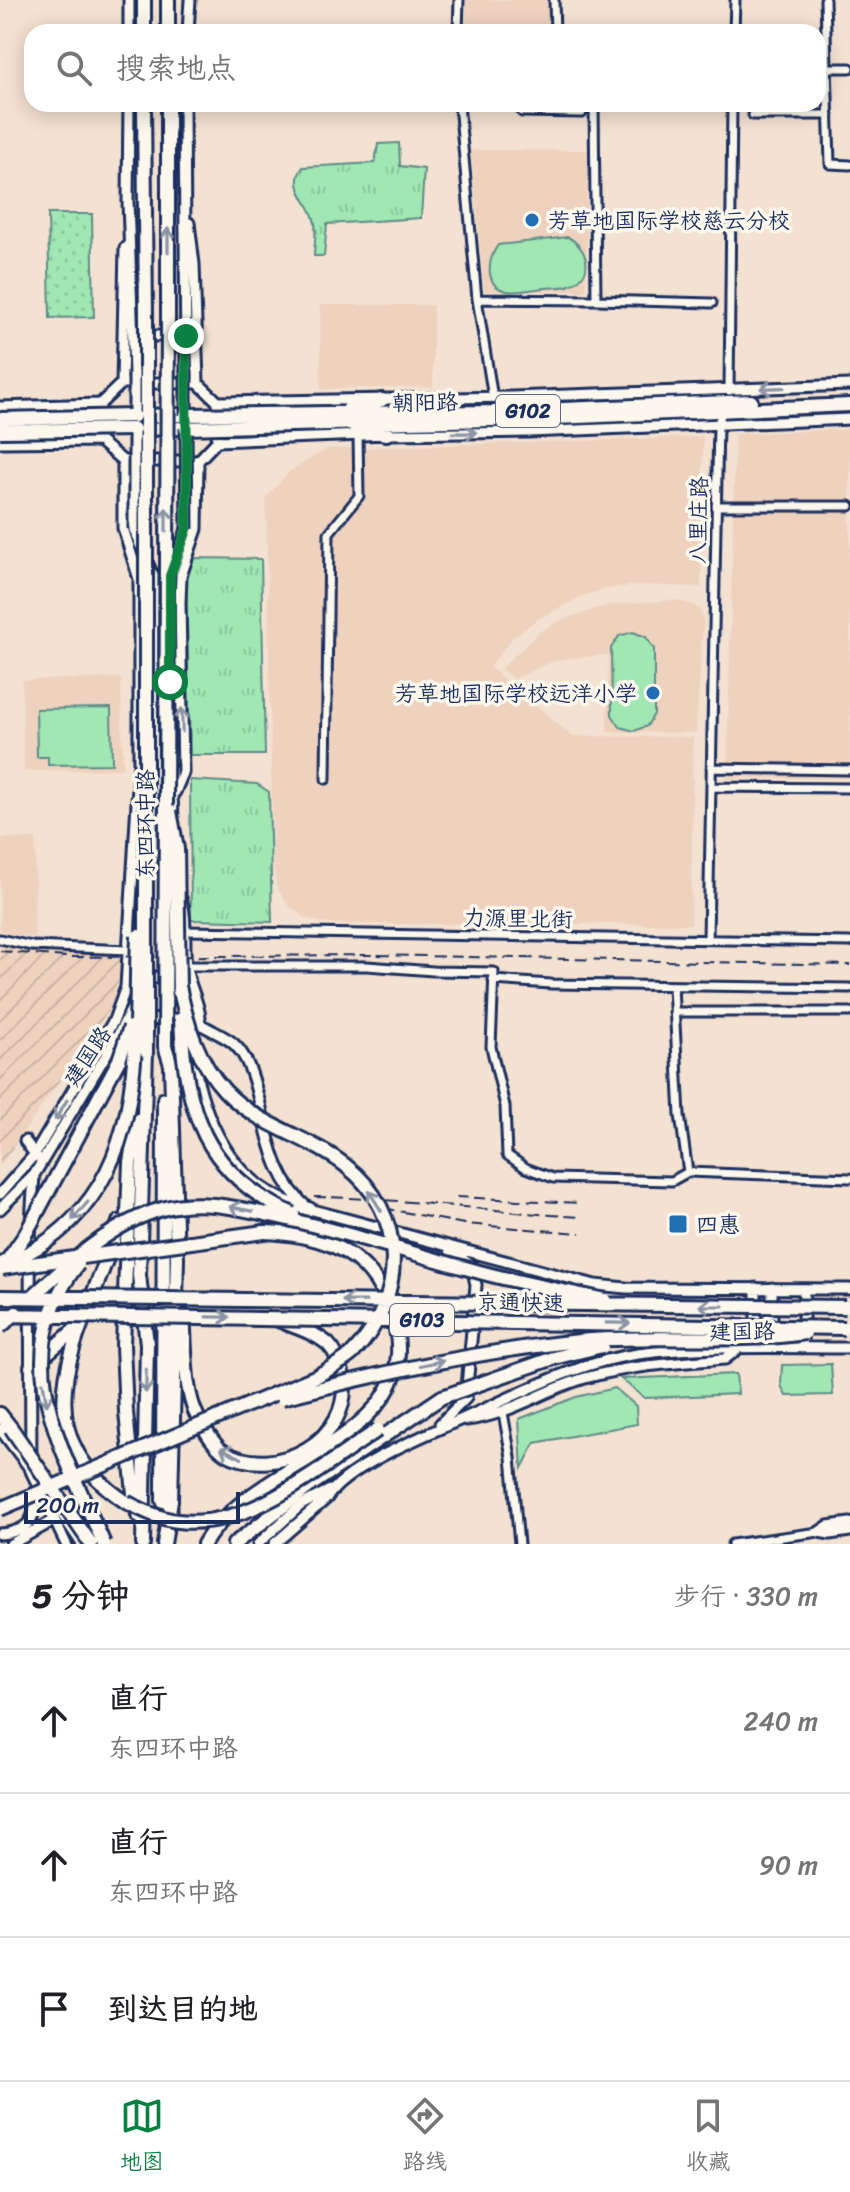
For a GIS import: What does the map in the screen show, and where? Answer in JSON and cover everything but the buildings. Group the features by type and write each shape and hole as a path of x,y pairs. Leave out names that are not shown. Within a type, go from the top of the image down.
{"highway":[{"path":"144,0 144,24"},
{"path":"168,0 168,24"},
{"name":"东四环中路","path":"142,1539 147,1344 139,1275 146,1051 144,112"},
{"name":"东四环中路","path":"163,1544 168,112"},
{"name":"朝阳路","path":"722,412 850,397"},
{"path":"330,418 382,400"},
{"name":"朝阳路","path":"0,419 134,422 493,412 722,412 850,405"},
{"path":"330,418 387,434"},
{"name":"朝阳路","path":"0,431 134,422"},
{"path":"165,782 177,849 182,1060 198,1122 212,1148 239,1182 262,1200 317,1225"},
{"path":"0,1268 55,1237 82,1210 103,1181 118,1147 134,1062 145,783"},
{"path":"178,980 204,1111 232,1159 254,1183 279,1199 309,1209"},
{"path":"0,1268 25,1235 119,1060 135,1004"},
{"path":"0,1509 317,1376 351,1355 385,1306 392,1283 392,1241 387,1221 378,1205 354,1172 318,1148 244,1109 209,1070 188,1030"},
{"path":"163,1544 171,1500 177,1259 171,1065 165,1046"},
{"path":"142,1539 134,1494 123,1346 130,1162 145,1076"},
{"path":"131,1179 114,1241 78,1327 63,1399 72,1441 84,1463 100,1483 126,1502 155,1515 177,1521 207,1522 238,1515 269,1501 378,1430 442,1397 554,1358 642,1339"},
{"path":"0,1327 93,1246 131,1220 163,1208 195,1204 231,1206 317,1225 473,1271 628,1305"},
{"path":"0,1268 264,1232 291,1233 320,1239 347,1251 378,1283 390,1306 396,1329 397,1361 387,1389 374,1410 354,1430 304,1456 231,1509 204,1544"},
{"path":"93,1246 68,1277 52,1310 44,1344 42,1378 53,1429 104,1544"},
{"path":"177,1259 190,1394 198,1418 221,1451 241,1460 264,1462 304,1456"},
{"name":"京通快速","path":"0,1297 847,1307"},
{"name":"京通快速","path":"0,1315 847,1328"},
{"path":"272,1317 316,1336 330,1346 338,1357 344,1384 339,1415 322,1445"},
{"path":"31,1367 78,1327"},
{"path":"247,1407 445,1360 581,1341 761,1339 847,1328"},
{"path":"234,1544 311,1485 442,1397"},
{"path":"0,1414 6,1428 91,1544"}],"street":[{"path":"129,0 129,24"},
{"path":"188,24 190,0"},
{"path":"458,24 459,0"},
{"path":"554,0 555,24"},
{"path":"734,24 735,0"},
{"path":"825,0 826,24"},
{"path":"826,34 830,164 850,165"},
{"path":"827,68 850,68"},
{"name":"东四环中路","path":"122,383 129,112"},
{"name":"东四环中路","path":"184,112 187,529 170,576 170,746 178,980 201,1024"},
{"path":"460,112 477,299 493,398"},
{"path":"522,112 582,112"},
{"path":"594,112 596,300"},
{"name":"八里庄路","path":"708,939 716,506 722,412 730,389 732,112"},
{"path":"753,115 829,115"},
{"name":"东四环中路","path":"184,166 194,264 198,383"},
{"name":"东四环中路","path":"118,1035 150,975 152,894 153,576 134,529 134,336 128,201"},
{"path":"477,299 712,303"},
{"path":"134,336 186,336"},
{"path":"0,407 100,404 122,383 198,383 218,402 217,441 198,461 123,461 99,441 0,442"},
{"name":"朝阳路","path":"218,402 493,398 850,385"},
{"path":"99,441 100,404"},
{"name":"朝阳路","path":"217,441 529,432 722,412 850,419"},
{"path":"326,779 329,533 359,496 358,435"},
{"name":"东四环中路","path":"0,1194 35,1154 114,1020 126,987 139,769 139,579 123,528 123,461"},
{"name":"东四环中路","path":"173,796 183,773 181,576 197,529 198,461"},
{"path":"716,506 850,506"},
{"path":"170,624 180,643 170,662"},
{"path":"170,746 183,767"},
{"path":"711,768 850,770"},
{"path":"711,787 850,788"},
{"name":"东四环中路","path":"174,877 185,909 186,966 198,1001 201,1024"},
{"path":"152,894 174,894"},
{"name":"力源里北街","path":"185,931 850,942"},
{"path":"0,939 32,946 128,950"},
{"path":"150,975 158,979 178,980 186,966 367,966 494,972 491,1047 505,1106 507,1155 526,1168 553,1178 672,1181 688,1172 850,1178"},
{"path":"493,980 673,987 850,988"},
{"path":"673,987 680,1115 688,1172"},
{"path":"674,1012 850,1012"},
{"name":"建国路","path":"0,1209 34,1175 118,1035 156,1018 201,1024 235,1044 252,1074 281,1177 292,1195 309,1209"},
{"path":"25,1141 41,1163"},
{"path":"0,1534 16,1532 30,1523 36,1508 36,1489 31,1471 30,1238 34,1175"},
{"path":"309,1209 432,1241 451,1250 472,1266 476,1285 466,1398 434,1429"},
{"name":"建国路","path":"432,1241 595,1285 626,1288 850,1289"},
{"path":"756,1288 756,1349"},
{"path":"772,1288 772,1349"},
{"path":"802,1348 804,1289"},
{"name":"建国路","path":"458,1421 549,1380 634,1354 681,1350 850,1348"},
{"path":"258,1544 301,1505 434,1429 503,1413 556,1387 588,1377 626,1368 725,1359 738,1349"},
{"path":"503,1413 511,1457 519,1544"},
{"path":"6,1428 31,1471 82,1544"},
{"path":"31,1471 66,1544"},
{"path":"274,1544 327,1498 337,1485"},
{"path":"11,1544 53,1521"},
{"path":"819,1532 828,1526 850,1523"},
{"path":"732,1544 819,1532 850,1531"}],"shaded area":[{"path":"466,0 551,0 552,24 466,24"},
{"name":"芳草地国际学校慈云分校","path":"471,150 588,150 586,291 484,291"},
{"path":"320,305 433,305 433,387 321,389"},
{"path":"850,429 850,778 727,778 735,434"},
{"path":"703,437 701,587 639,585 585,595 536,620 513,637 489,667 572,736 693,737 691,924 326,924 306,918 286,903 276,884 273,861 266,498 290,471 327,449"},
{"name":"芳草地国际学校远洋小学","path":"672,600 700,609 703,620 696,733 607,732 608,655 549,663 514,679 501,669 539,632 561,620 609,605"},
{"path":"121,678 123,769 24,771 22,680"},
{"path":"0,838 36,839 34,938 0,932"},
{"path":"0,943 32,948 121,952 122,967 111,1007 0,1166"}],"green space":[{"path":"399,143 400,166 424,169 421,218 327,224 324,256 314,256 314,220 298,186 303,167 375,163 378,144"},
{"path":"48,214 92,214 94,317 50,318"},
{"path":"568,237 580,248 586,261 586,268 578,281 565,287 516,292 494,284 490,264 498,245"},
{"path":"193,558 261,559 265,755 190,755 186,576"},
{"path":"633,632 646,637 654,649 654,714 647,726 634,731 620,727 612,715 611,648 619,636"},
{"path":"111,708 112,764 48,765 48,757 37,757 36,709"},
{"path":"190,780 257,784 269,792 272,922 191,920"},
{"path":"831,1364 833,1395 786,1396 781,1385 782,1365"},
{"path":"736,1374 738,1394 645,1398 621,1379"},
{"path":"615,1388 636,1406 637,1424 535,1443 522,1468 519,1419 576,1397"}],"railway":[{"path":"0,951 65,957 375,955 850,965"},
{"path":"314,1197 582,1217"},
{"path":"456,1197 580,1203"},
{"path":"383,1208 464,1224 580,1233"}],"place":[{"name":"芳草地国际学校慈云分校","path":"532,220"},
{"name":"芳草地国际学校远洋小学","path":"653,693"},
{"name":"四惠","path":"678,1224"}],"route":[{"path":"170,682 170,576 187,529 186,336"}]}
